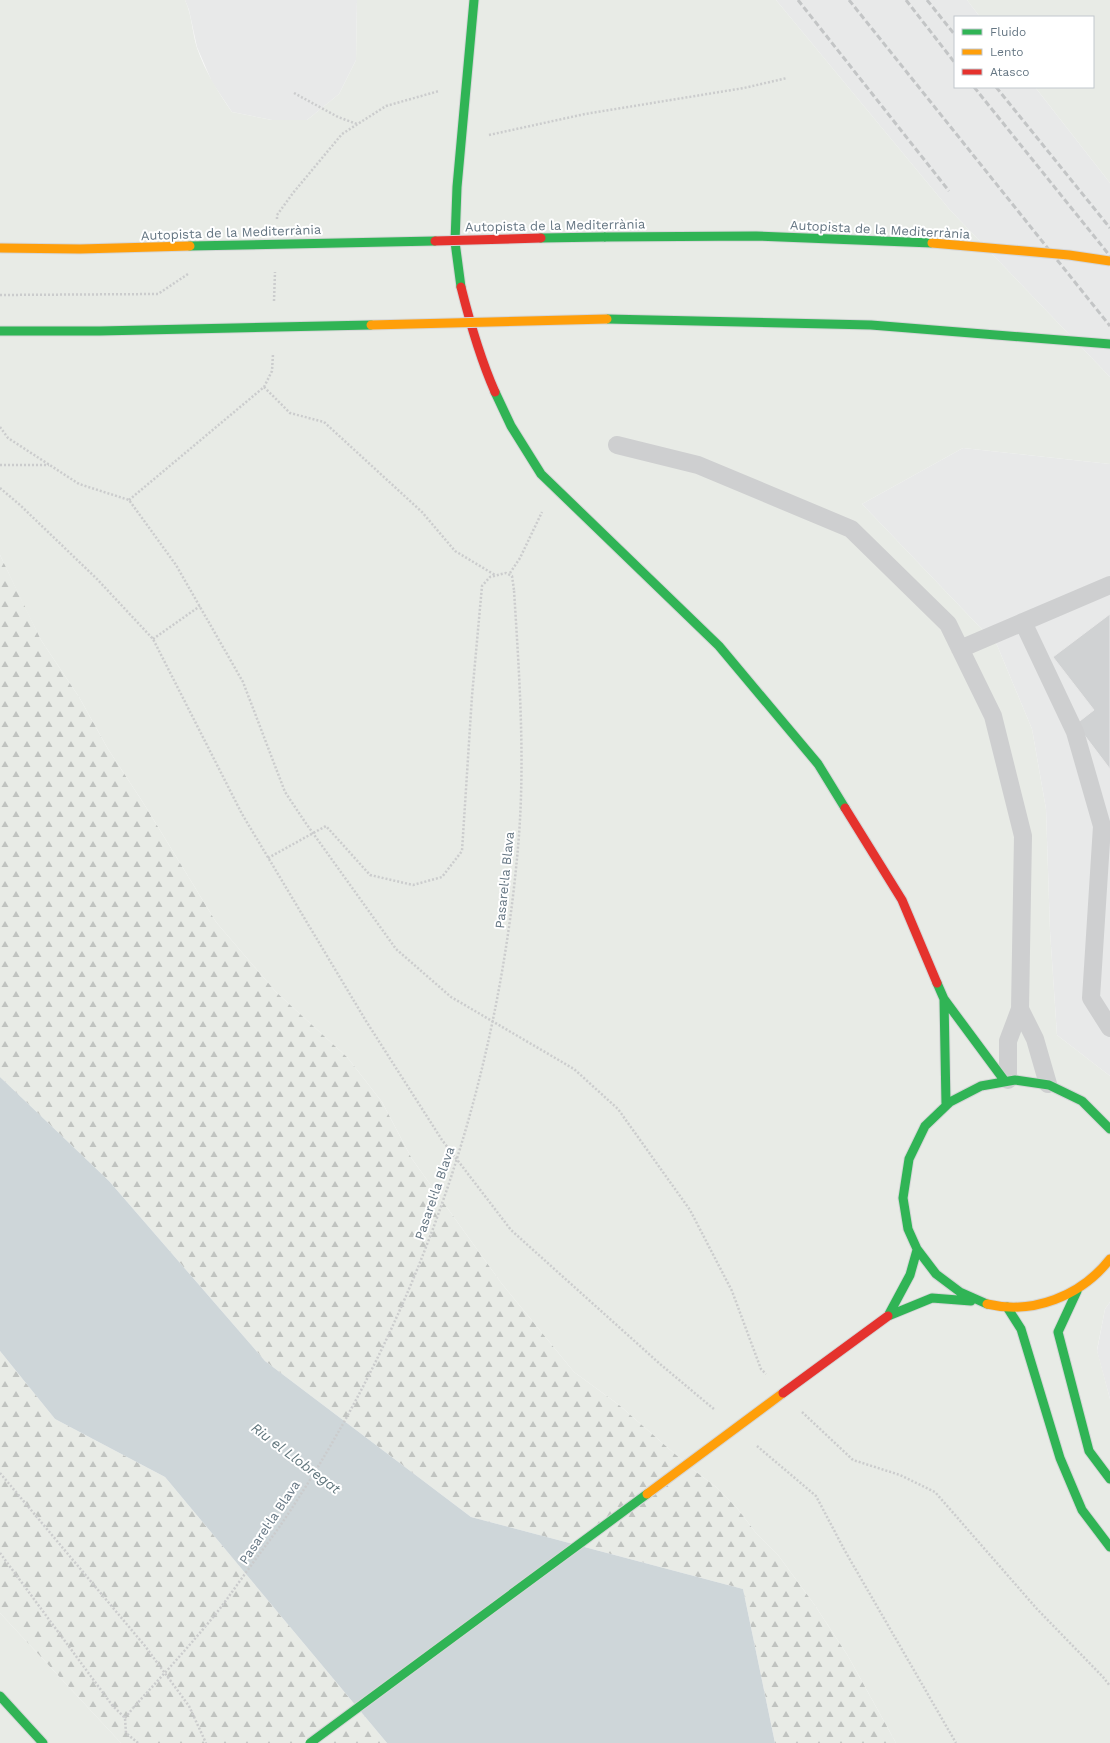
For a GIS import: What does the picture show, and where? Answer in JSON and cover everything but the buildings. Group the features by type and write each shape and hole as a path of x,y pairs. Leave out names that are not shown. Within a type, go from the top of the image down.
{"main road":[{"path":"474,0 457,186 456,242 460,282 470,322 486,372 511,426 541,474 719,646 818,764 902,900 944,999 1006,1080"},
{"name":"Autopista de la Mediterrània","path":"0,248 80,249 604,237 756,236 932,243 1069,255 1110,261"},
{"path":"0,331 100,331 607,319 871,325 1110,344"},
{"path":"944,999 946,1104"},
{"path":"1110,1129 1103,1119 1087,1104 1069,1092 1048,1084 1028,1080 1006,1080 983,1084 964,1092 946,1104 929,1120 916,1139 907,1161 902,1184 903,1207 906,1222 917,1250 929,1267 944,1282 960,1294 980,1301 1007,1307 1031,1307 1055,1301 1077,1290 1094,1278 1110,1259"},
{"path":"888,1316 910,1275 917,1250"},
{"path":"1077,1290 1058,1332 1089,1451 1110,1479"},
{"path":"310,1743 564,1557 888,1316 932,1298 980,1301"},
{"path":"1007,1307 1021,1329 1060,1458 1082,1510 1110,1547"},
{"path":"0,1696 43,1743"}],"lane":[{"path":"617,445 698,465 851,529 948,624 993,716 1023,836 1020,1009 1008,1041 1006,1080"},
{"path":"960,649 1110,585"},
{"path":"1023,622 1075,732 1102,826 1091,998 1110,1028"},
{"path":"1020,1009 1035,1039 1048,1084"}],"path":[{"path":"461,141 585,114 736,90 787,78"},
{"path":"277,223 277,215 293,193 342,134 386,106 444,90 466,90"},
{"path":"294,93 338,117 357,124"},
{"path":"274,309 276,270"},
{"path":"129,500 264,387 272,371 273,348"},
{"path":"264,387 290,412 324,422 422,512 456,551 495,575"},
{"path":"0,427 8,438 79,484 129,500 176,565 243,682 285,792 396,949 451,997 574,1069 618,1109 690,1210 732,1290 762,1369 767,1375"},
{"path":"0,465 49,465"},
{"path":"268,858 312,832 326,826 370,875 413,885 442,877 462,851 472,696 482,586 490,576 510,573 520,558 554,487"},
{"path":"0,488 20,505 97,580 153,639 242,814 366,1021 442,1140 511,1230 660,1364 720,1415"},
{"name":"Pasarel·la Blava","path":"125,1718 214,1617 286,1518 310,1479 349,1414 403,1304 448,1191 482,1074 506,955 518,841 522,711 514,582 510,573"},
{"path":"153,639 200,606"},
{"path":"800,1410 853,1460 900,1475 935,1492 1036,1609 1103,1676 1110,1686"},
{"path":"756,1445 816,1496 848,1558 956,1743"},
{"path":"0,1473 145,1646 189,1706 206,1743"},
{"path":"0,1553 112,1705 125,1718 126,1733 138,1743"}],"shaded area":[{"path":"185,0 357,0 356,60 339,94 307,120 272,120 232,112 212,82 197,47 189,10"},
{"path":"776,0 967,0 979,16 954,16 954,88 1036,88 1110,183 1110,377 950,210"},
{"path":"963,448 1110,464 1110,1076 1057,1035 1050,931 1046,809 1032,729 997,645 862,504"},
{"path":"1110,1302 1110,1399 1097,1351 1105,1309"}],"green space":[{"path":"0,0 185,0 200,57 212,81 232,112 272,120 307,120 339,94 356,60 357,0 776,0 950,210 1110,377 1110,464 963,448 862,504 997,645 1032,729 1046,809 1050,931 1057,1035 1110,1076 1110,1302 1105,1309 1097,1350 1110,1399 1110,1743 896,1743 848,1656 814,1604 778,1555 756,1533 737,1508 716,1487 691,1468 619,1405 574,1372 502,1284 412,1159 382,1102 347,1057 276,992 216,922 144,804 108,749 79,697 41,640 0,555"},
{"path":"967,0 1110,0 1110,183 1036,88 1094,88 1094,16 979,16"},
{"path":"0,555 41,640 79,697 108,749 144,804 216,922 276,992 347,1057 382,1102 412,1159 502,1284 574,1372 619,1405 691,1468 716,1487 737,1508 756,1533 778,1555 814,1604 848,1656 896,1743 775,1743 743,1589 471,1517 265,1361 109,1181 0,1077"},
{"path":"0,1351 55,1419 165,1477 387,1743 121,1743 0,1613"},
{"path":"0,1613 121,1743 0,1743"}],"water":[{"name":"Riu el Llobregat","path":"0,1077 109,1181 265,1361 471,1517 743,1589 775,1743 387,1743 165,1477 55,1419 0,1351"}],"railway":[{"path":"798,0 949,191"},
{"path":"849,0 1110,326"},
{"path":"906,0 954,62"},
{"path":"927,0 954,34"},
{"path":"975,88 1110,256"},
{"path":"997,88 1110,228"}],"traffic: fast":[{"path":"461,287 455,242 457,187 474,0"},
{"path":"604,237 756,236 932,243"},
{"path":"541,238 604,237"},
{"path":"190,246 435,241"},
{"path":"607,319 871,325 1110,344"},
{"path":"0,331 100,331 371,325"},
{"path":"495,392 511,426 541,474 719,646 818,764 845,808"},
{"path":"937,983 944,999 1004,1080"},
{"path":"944,999 946,1104"},
{"path":"987,1304 960,1292 936,1274 917,1249 908,1229 903,1198 909,1159 925,1126 950,1102 981,1086 1015,1080 1049,1085 1082,1101 1110,1129"},
{"path":"888,1316 910,1275 917,1250"},
{"path":"1077,1291 1058,1332 1089,1451 1110,1479"},
{"path":"888,1316 932,1298 971,1301"},
{"path":"1007,1307 1021,1329 1060,1458 1082,1510 1110,1547"},
{"path":"310,1743 647,1494"},
{"path":"0,1696 43,1743"}],"traffic: slow":[{"path":"932,243 1069,255 1110,261"},
{"path":"0,248 80,249 190,246"},
{"path":"371,325 607,319"},
{"path":"987,1304 1004,1307 1022,1307 1055,1300 1085,1283 1110,1259"},
{"path":"647,1494 783,1393"}],"traffic: jam":[{"path":"435,241 541,238"},
{"path":"461,287 476,340 495,392"},
{"path":"845,808 902,900 937,983"},
{"path":"783,1393 888,1316"}]}
